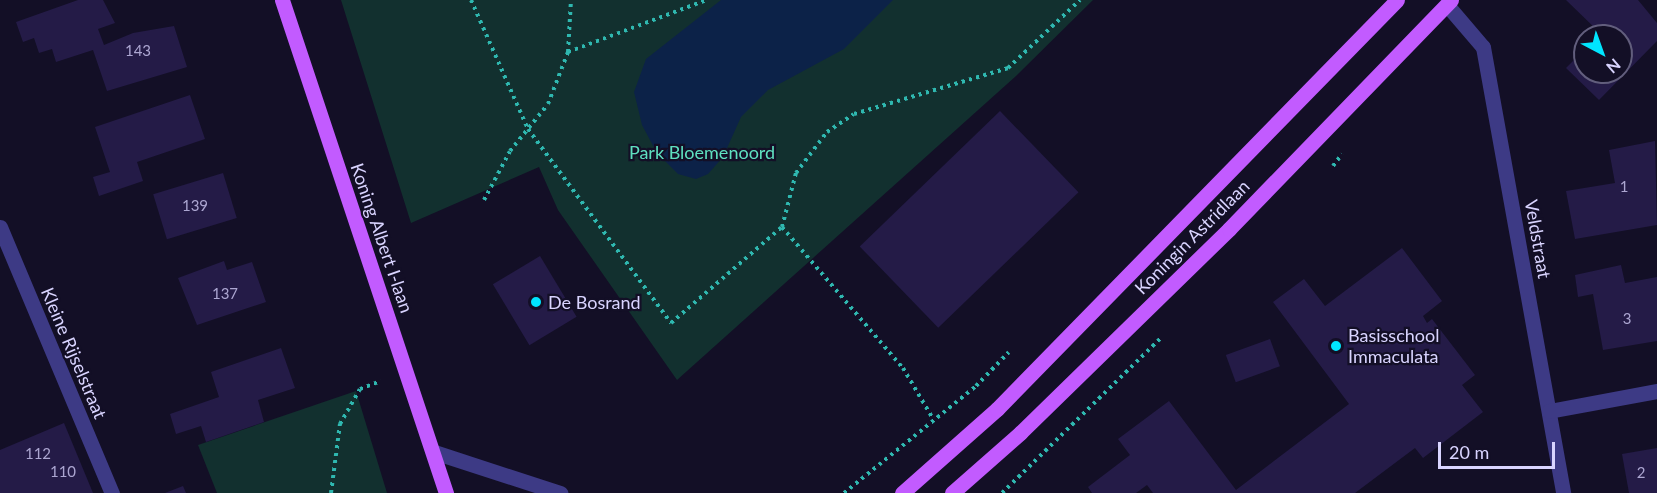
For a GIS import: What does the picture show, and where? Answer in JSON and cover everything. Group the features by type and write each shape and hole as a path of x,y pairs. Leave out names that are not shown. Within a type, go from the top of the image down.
{"main road":[{"name":"Koning Albert I-laan","path":"282,0 446,492"},
{"name":"Koningin Astridlaan","path":"902,493 997,409 1397,0"},
{"name":"Koningin Astridlaan","path":"952,493 1020,433 1229,229 1449,3"}],"street":[{"name":"Veldstraat","path":"1449,3 1483,46 1563,493"},
{"name":"Kleine Rijselstraat","path":"0,227 112,493"},
{"path":"1549,411 1657,391"},
{"path":"434,452 560,493"}],"path":[{"path":"471,0 528,129 671,323 783,227 796,174 827,132 854,114 1008,68 1080,0"},
{"path":"484,200 510,151 548,104 568,52 571,0"},
{"path":"568,52 706,0"},
{"path":"783,227 903,368 933,419"},
{"path":"844,493 976,386 1018,344"},
{"path":"331,493 334,452 350,403 360,388 407,372"}],"green space":[{"name":"Park Bloemenoord","path":"341,0 1093,0 1016,76 677,380 558,210 539,167 411,223"},
{"path":"356,391 387,493 217,493 198,445"}],"water":[{"path":"721,0 893,0 844,49 768,90 741,117 723,157 708,174 696,179 678,174 657,153 642,125 634,92 646,59"}],"building":[{"path":"78,0 103,0 115,23 98,29 104,45 133,33 174,26 187,67 107,91 93,50 56,62 52,49 39,53 34,38 23,42 16,22"},
{"path":"1566,0 1638,0 1657,23 1657,41 1633,65 1633,24 1591,24"},
{"path":"1573,61 1573,75 1566,68"},
{"path":"1582,84 1615,84 1599,100"},
{"path":"190,95 205,139 137,162 143,181 99,196 93,177 110,172 95,127"},
{"path":"1000,111 1078,192 938,328 860,246"},
{"path":"1655,141 1657,225 1575,239 1566,191 1615,183 1609,150"},
{"path":"223,173 237,218 167,239 153,194"},
{"path":"1402,248 1442,301 1423,316 1427,323 1432,319 1475,375 1462,385 1483,412 1423,458 1415,448 1355,493 1153,493 1147,485 1136,493 1092,493 1088,487 1130,455 1118,439 1169,401 1236,490 1349,404 1273,302 1304,279 1325,306"},
{"name":"De Bosrand","path":"540,256 577,317 529,345 493,284"},
{"path":"224,261 227,270 252,262 266,302 197,325 178,278"},
{"path":"1621,265 1625,283 1657,277 1657,341 1603,350 1593,294 1578,297 1575,275"},
{"path":"1270,339 1280,366 1236,382 1226,355"},
{"path":"281,348 295,388 258,400 264,422 206,442 201,426 176,434 170,414 219,397 211,372"},
{"path":"64,423 93,493 0,493 0,450"},
{"path":"1657,448 1657,493 1629,493 1622,454"},
{"path":"183,486 186,493 165,493"}],"place":[{"name":"De Bosrand","path":"536,302"},
{"name":"Basisschool Immaculata","path":"1336,346"}]}
